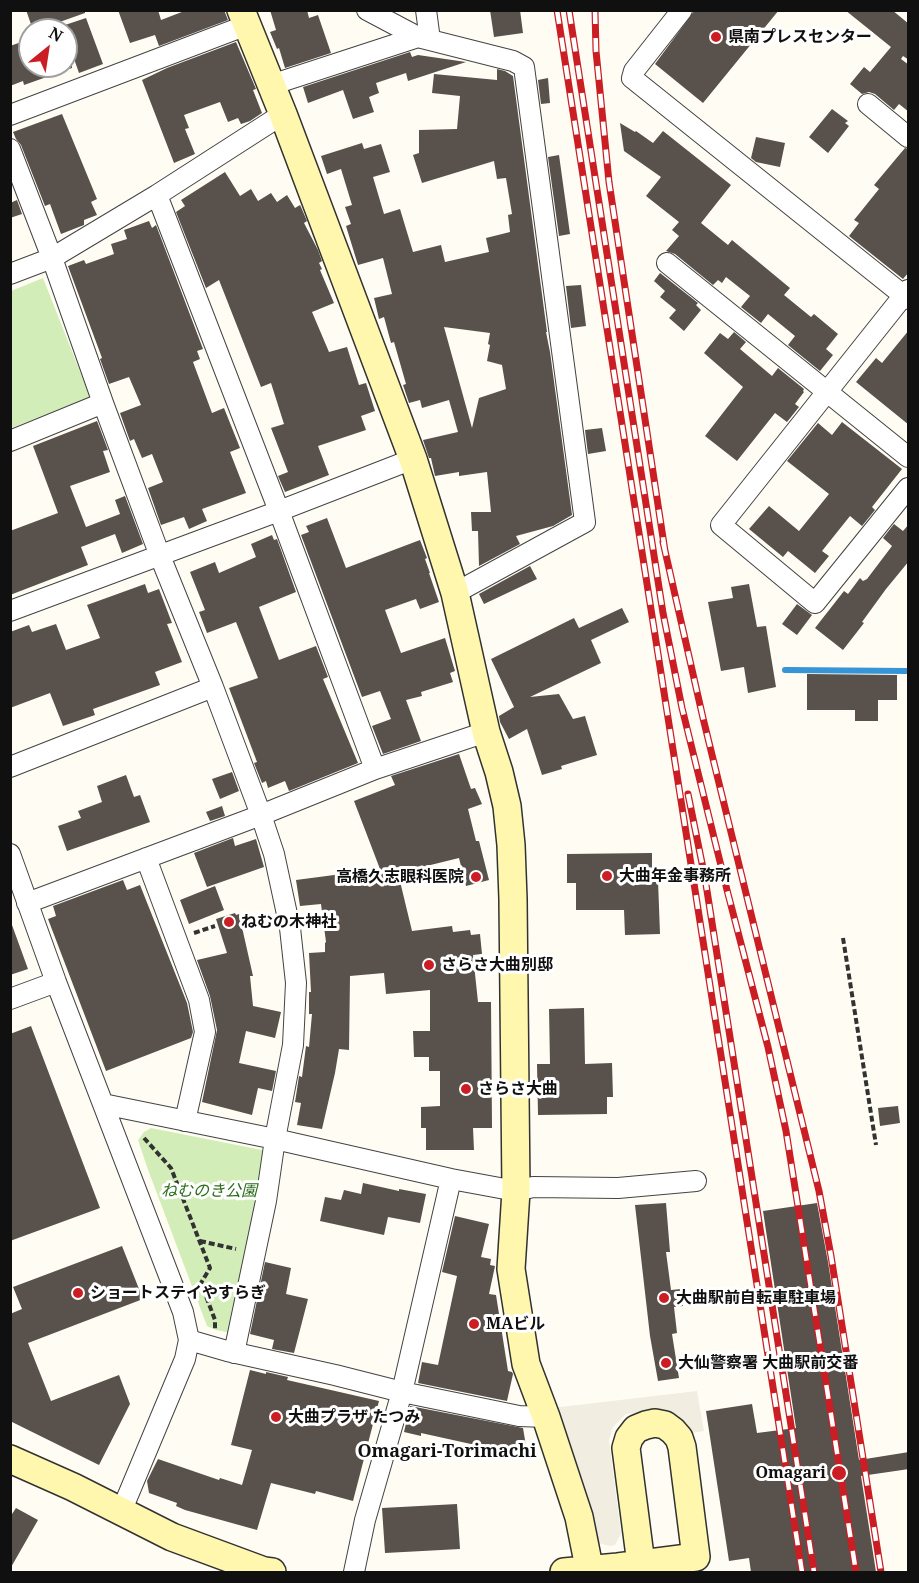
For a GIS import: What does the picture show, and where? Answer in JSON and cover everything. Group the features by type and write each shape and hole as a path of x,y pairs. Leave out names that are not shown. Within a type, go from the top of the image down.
{"street":[{"path":"367,10 424,38 513,61 524,67 585,522 455,593"},
{"path":"424,38 426,10"},
{"path":"682,10 634,71 632,78 907,295 721,525 815,603 909,488"},
{"path":"10,116 244,18 272,85 412,459 455,593 486,732 507,806 511,845 516,1191 511,1269 526,1364 579,1517 581,1571 641,1564 696,1557 682,1447 679,1438 665,1425 646,1425 636,1429 629,1438 626,1448 641,1564"},
{"path":"272,85 424,38"},
{"path":"868,104 909,136"},
{"path":"10,274 52,258 157,195 283,114"},
{"path":"10,149 160,556 261,815 274,855 290,928 296,983 293,1045 256,1253 225,1350"},
{"path":"157,195 279,511 375,769"},
{"path":"667,263 909,458"},
{"path":"10,441 103,403"},
{"path":"10,611 412,459"},
{"path":"10,767 213,687"},
{"path":"27,903 261,815 375,769 486,732"},
{"path":"10,854 56,982 183,1312 189,1340 185,1359 122,1512"},
{"path":"146,858 200,1000 206,1032 185,1121"},
{"path":"10,999 56,982"},
{"path":"103,1104 516,1191 533,1187 618,1188 696,1181"},
{"path":"354,1572 365,1520 402,1392 451,1179"},
{"path":"189,1340 402,1392 519,1416 546,1417"},
{"path":"10,1459 73,1487 172,1537 272,1572"}],"path":[{"path":"843,938 876,1145"},
{"path":"144,1137 171,1168 210,1268 201,1283 225,1350"},
{"path":"199,1241 256,1253"}],"green space":[{"path":"43,278 90,397 11,428 11,291"},
{"name":"ねむのき公園","path":"151,1128 267,1151 231,1333 207,1326 138,1140 144,1132"}],"shaded area":[{"path":"697,1391 704,1431 682,1435 653,1411 626,1414 613,1427 609,1440 621,1534 615,1545 599,1543 552,1408"}],"building":[{"path":"26,10 85,10 85,13 71,18 29,18"},
{"path":"118,10 158,10 161,20 187,10 224,10 228,20 159,46 155,35 130,43"},
{"path":"270,10 307,10 309,18 318,15 331,53 285,68 279,48 277,49 270,32 276,30"},
{"path":"490,10 520,10 523,33 494,37"},
{"name":"県南プレスセンター","path":"695,10 779,10 703,103 655,64"},
{"path":"845,10 892,10 909,24 909,60 903,56 901,59 909,65 909,112 899,104 894,110 875,94 869,92 862,94 850,84 864,67 870,72 891,47"},
{"path":"86,18 103,64 79,73 78,70 78,21"},
{"path":"236,42 256,89 253,90 262,113 241,124 238,118 228,122 220,102 184,115 189,128 185,129 195,154 174,163 142,80"},
{"path":"18,43 18,78 44,78 24,85 23,81 10,86 10,46"},
{"path":"410,52 412,57 418,55 466,62 408,81 406,73 376,83 379,93 369,97 374,112 353,119 343,90 308,103 303,87"},
{"path":"497,69 513,76 572,515 553,526 516,536 520,544 479,566 478,531 472,531 471,512 491,512 487,472 459,476 459,472 435,476 431,458 429,458 423,440 458,432 449,400 422,408 420,400 409,403 394,342 391,343 384,317 379,319 374,298 392,294 383,258 358,265 346,226 351,224 345,207 352,205 341,169 327,174 321,156 362,143 364,149 381,144 390,172 373,177 384,214 400,209 413,252 441,245 445,262 489,252 486,238 510,232 508,215 512,214 506,178 497,179 494,161 422,183 413,155 419,153 419,130 457,129 460,96 432,93 434,74 497,80","holes":["444,327 490,333 487,361 502,365 506,389 479,398 472,428"]},
{"path":"548,78 550,103 541,104 538,80"},
{"path":"832,109 848,121 845,123 849,126 828,153 809,137"},
{"path":"62,114 97,199 91,202 97,215 84,220 84,225 61,234 50,204 45,206 21,145 13,132"},
{"path":"620,123 653,143 663,131 731,185 701,223 728,245 732,240 790,288 784,295 811,317 814,314 838,334 826,349 833,355 820,371 788,345 795,336 768,314 761,323 741,307 750,296 726,277 722,283 718,280 713,285 675,254 666,251 679,236 672,230 679,222 646,196 661,177 624,151"},
{"path":"756,137 785,143 780,167 756,162 751,158"},
{"path":"905,148 909,149 909,272 903,279 849,236 859,223 854,220 879,189 874,185"},
{"path":"559,155 570,234 559,236 548,157"},
{"path":"225,172 240,196 251,189 258,201 271,193 277,202 287,195 295,208 300,205 307,221 304,223 322,261 319,263 322,269 320,270 334,303 312,312 329,352 347,347 359,385 366,383 375,411 361,416 366,430 318,446 329,475 285,492 278,476 288,472 271,428 284,424 271,383 261,387 219,280 206,288 176,212 185,206 181,200"},
{"path":"17,200 22,214 10,218 10,203"},
{"path":"149,221 152,228 156,225 203,349 197,351 200,359 193,362 212,413 224,408 240,448 230,452 246,493 202,509 207,521 189,529 184,517 161,525 148,488 163,482 152,454 142,458 134,439 130,441 120,413 141,405 129,377 109,384 100,359 102,358 68,266 84,260 86,264 114,254 111,244 127,239 124,230"},
{"path":"660,273 698,303 696,305 701,310 684,331 669,318 676,310 660,297 665,291 654,281"},
{"path":"581,285 586,326 571,328 566,286"},
{"path":"909,330 909,425 856,382 876,358 882,363"},
{"path":"734,332 746,342 740,349 772,376 778,368 804,389 795,404 799,407 787,422 775,413 737,461 705,436 743,387 704,353 720,333 728,339"},
{"path":"97,421 108,450 103,451 110,472 70,486 86,527 120,514 115,500 125,496 143,544 122,553 115,534 81,547 88,565 10,595 10,531 58,513 33,446"},
{"path":"842,422 902,469 872,507 875,510 862,526 850,516 822,551 829,556 815,573 788,551 783,557 749,529 769,506 799,531 829,494 787,461 818,423 832,435"},
{"path":"602,428 606,451 588,454 585,430"},
{"path":"327,518 346,568 420,540 439,602 420,609 416,599 385,610 401,653 445,638 455,671 450,673 453,682 421,692 422,696 406,700 421,741 383,754 372,726 391,719 380,691 362,697 301,535 309,532 306,526"},
{"path":"894,524 903,531 909,524 909,561 843,650 815,628 844,591 848,594 860,578 863,581 867,579 892,546 883,538"},
{"path":"272,535 274,540 277,539 296,592 259,607 279,660 316,646 328,677 323,679 358,763 289,791 285,781 268,788 266,781 262,783 254,763 257,762 229,688 258,678 236,622 207,633 199,612 205,610 190,572 215,562 219,573 256,557 251,544"},
{"path":"530,566 537,579 484,604 479,594"},
{"path":"145,584 148,593 159,589 172,623 167,624 182,662 155,672 160,685 93,709 95,715 63,726 50,693 10,708 10,632 29,625 32,632 56,624 66,650 100,638 87,605"},
{"path":"749,584 757,627 766,626 776,687 748,693 744,667 721,671 708,602 733,598 731,587"},
{"path":"797,604 812,615 797,635 782,624"},
{"path":"622,608 629,622 591,640 601,663 530,697 559,694 573,719 585,716 597,755 561,766 562,769 542,775 527,729 509,739 500,722 499,716 514,707 491,659 574,618 579,628"},
{"path":"807,674 897,675 897,700 878,700 878,721 855,721 855,710 807,710"},
{"path":"459,754 471,789 475,788 482,804 468,809 489,880 466,886 459,858 398,873 412,931 452,926 453,932 470,930 471,935 480,934 482,954 473,955 478,1002 491,1002 492,1128 473,1128 474,1150 426,1150 426,1128 421,1128 421,1107 440,1106 440,1071 429,1071 429,1057 414,1057 413,1031 430,1031 430,990 386,994 384,973 350,976 349,1050 339,1049 322,1129 297,1125 301,1103 295,1102 299,1076 302,1077 306,1046 309,1047 312,1014 309,1014 309,992 311,992 309,953 325,952 326,942 321,904 300,906 296,880 380,869 354,801 395,785 391,776"},
{"path":"232,772 239,791 220,799 212,779"},
{"path":"126,775 134,797 140,795 150,822 67,851 58,826 81,818 78,811 102,802 97,786"},
{"path":"222,806 225,816 210,821 206,812"},
{"path":"233,838 235,846 256,839 264,867 207,887 194,853"},
{"name":"大曲年金事務所","path":"652,853 652,880 658,880 660,934 625,935 624,910 576,910 576,883 567,883 567,854"},
{"path":"123,880 127,890 140,885 187,1003 193,1032 191,1038 106,1071 48,919 56,916 53,906"},
{"path":"215,886 224,910 189,924 180,900"},
{"path":"235,913 239,914 253,976 250,976 253,1006 281,1012 275,1038 246,1031 239,1063 276,1071 272,1091 258,1088 252,1115 202,1102 217,1030 210,996 197,960 227,953 216,919"},
{"path":"10,925 12,925 28,969 10,975"},
{"path":"584,1008 585,1064 612,1063 613,1097 607,1097 607,1114 538,1115 537,1064 550,1064 549,1009"},
{"path":"31,1026 100,1208 10,1241 10,1034"},
{"path":"898,1106 900,1123 880,1126 878,1108"},
{"path":"363,1183 426,1194 420,1223 388,1217 384,1235 320,1221 325,1197 341,1200 344,1190 361,1194"},
{"path":"666,1203 670,1252 666,1252 671,1290 681,1289 683,1306 674,1307 677,1333 672,1334 679,1378 658,1381 650,1336 635,1205"},
{"path":"817,1203 859,1460 909,1452 909,1469 861,1476 876,1572 751,1572 749,1558 729,1561 706,1411 752,1404 757,1433 796,1428 763,1211"},
{"path":"455,1216 489,1224 481,1257 491,1259 490,1265 495,1266 489,1294 496,1295 508,1371 513,1374 507,1401 418,1383 422,1362 438,1365 457,1276 442,1272"},
{"path":"122,1246 143,1299 28,1343 51,1401 119,1375 130,1404 99,1465 10,1421 10,1314 22,1309 13,1287"},
{"path":"265,1262 291,1268 286,1294 308,1299 294,1353 272,1349 274,1340 250,1334"},
{"path":"250,1370 288,1377 287,1380 379,1401 353,1501 316,1491 315,1494 271,1483 257,1530 185,1510 176,1506 177,1503 149,1493 147,1481 158,1459 219,1480 220,1478 242,1485 252,1450 231,1445"},
{"path":"410,1406 523,1428 526,1446 487,1456 489,1448 421,1433 421,1436 404,1432"},
{"path":"457,1504 460,1549 385,1553 382,1508"},
{"path":"16,1508 38,1520 10,1569 10,1517"}],"waterway":[{"path":"785,670 908,671"}],"railway":[{"path":"557,10 802,1572"},
{"path":"569,10 663,613 682,708 768,1047 786,1131 856,1572"},
{"path":"595,10 596,51 609,182 665,551"},
{"path":"663,542 703,718 819,1191 881,1572"},
{"path":"688,794 705,878 814,1572"}],"place":[{"name":"県南プレスセンター","path":"716,37"},
{"name":"大曲年金事務所","path":"607,876"},
{"name":"高橋久志眼科医院","path":"476,877"},
{"name":"ねむの木神社","path":"229,922"},
{"name":"さらさ大曲別邸","path":"429,965"},
{"name":"さらさ大曲","path":"466,1089"},
{"name":"ショートステイやすらぎ","path":"78,1293"},
{"name":"大曲駅前自転車駐車場","path":"664,1298"},
{"name":"MAビル","path":"474,1324"},
{"name":"大仙警察署 大曲駅前交番","path":"666,1363"},
{"name":"大曲プラザ たつみ","path":"276,1417"},
{"name":"Omagari","path":"839,1473"}],"district":[{"name":"Omagari-Torimachi","path":"447,1452"}]}
